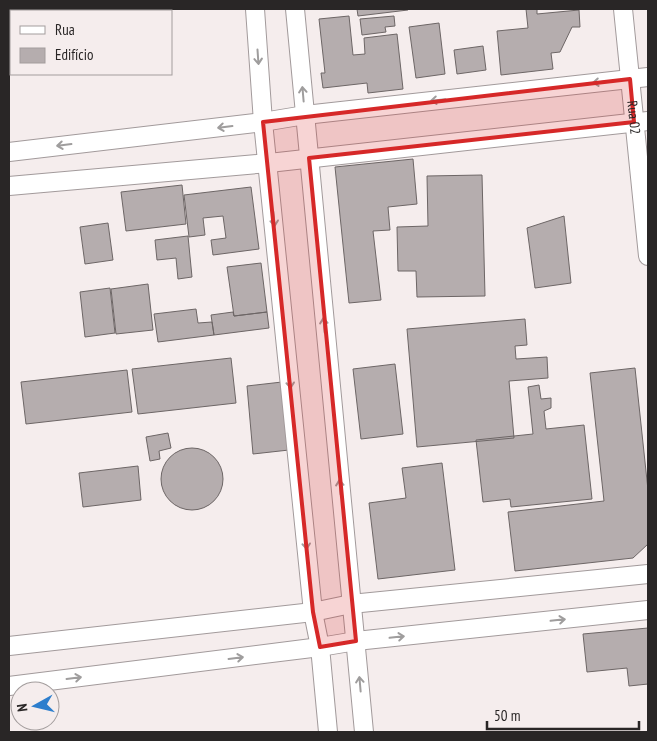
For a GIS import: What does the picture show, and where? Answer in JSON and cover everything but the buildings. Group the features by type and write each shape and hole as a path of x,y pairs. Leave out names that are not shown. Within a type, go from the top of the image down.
{"street":[{"path":"255,9 264,122 313,612 320,647 328,732"},
{"path":"295,9 364,732"},
{"name":"Rua 02","path":"623,9 630,79 641,122 648,256"},
{"path":"9,152 648,77"},
{"path":"9,186 268,163 641,122"},
{"path":"9,646 313,612 351,604 648,574"},
{"path":"9,686 356,641 648,610"}],"highlighted area":[{"path":"630,79 634,122 309,158 356,641 320,647 313,612 263,122"}]}
